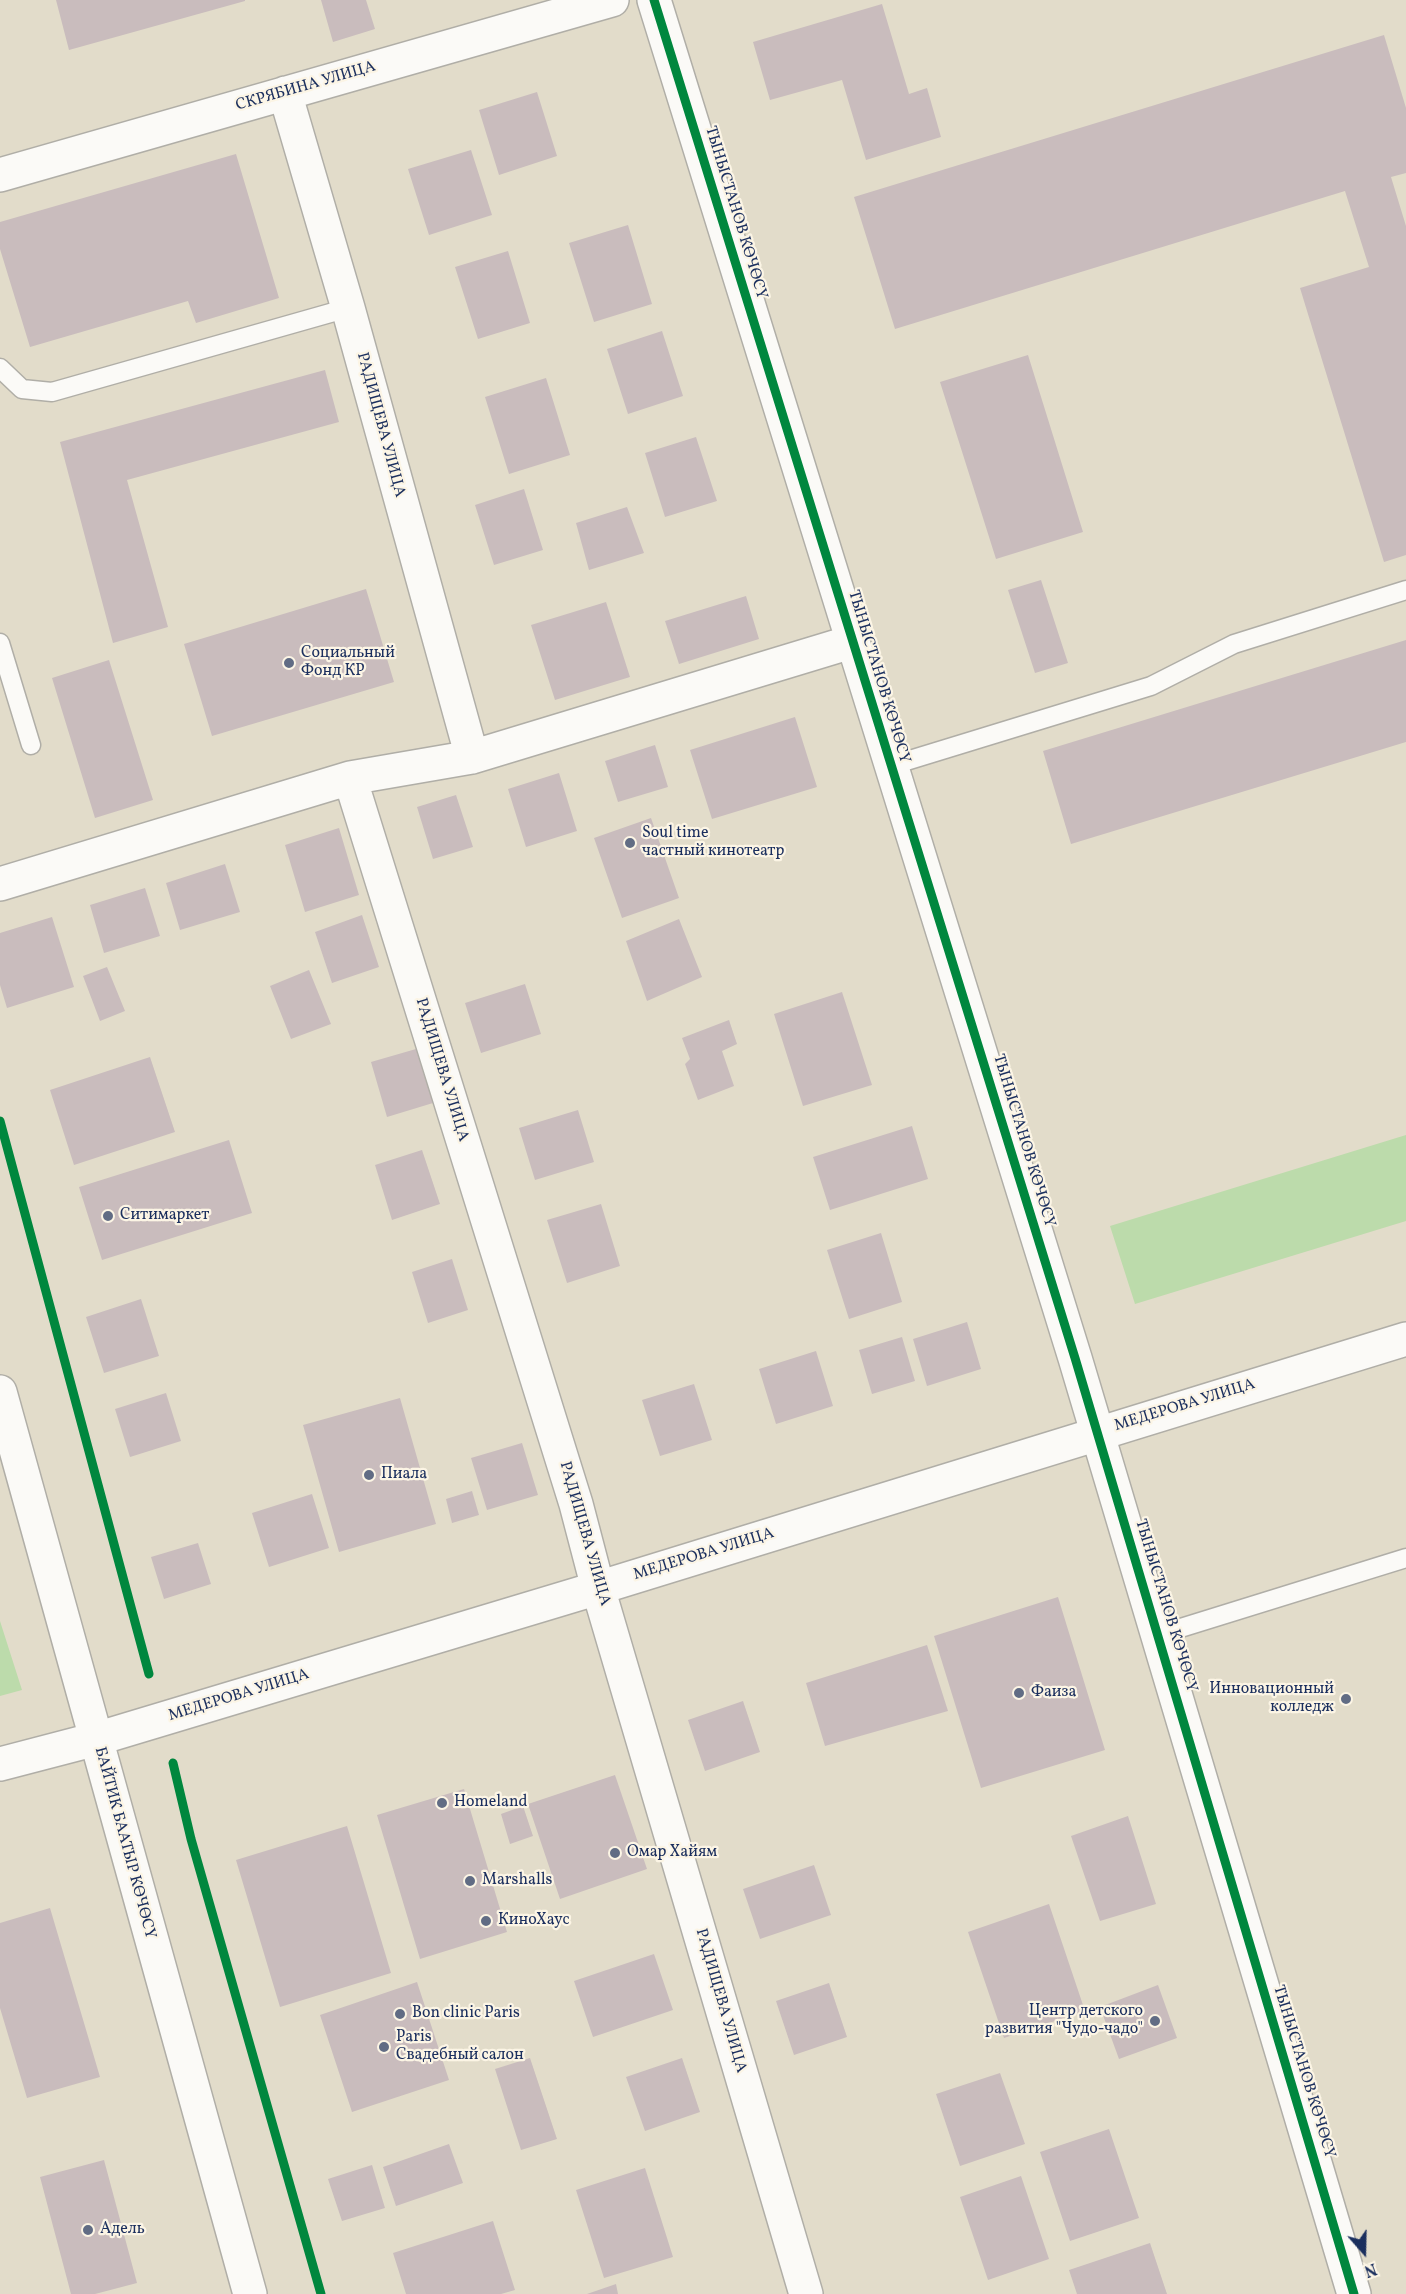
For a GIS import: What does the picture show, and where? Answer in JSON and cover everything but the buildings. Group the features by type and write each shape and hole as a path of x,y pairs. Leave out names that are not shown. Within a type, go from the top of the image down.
{"street":[{"name":"СКРЯБИНА УЛИЦА","path":"0,175 612,0"},
{"name":"ТЫНЫСТАНОВ КӨЧӨСҮ","path":"654,0 1158,1635 1354,2294"},
{"name":"РАДИЩЕВА УЛИЦА","path":"285,93 348,308 472,758"},
{"path":"0,884 350,778 472,758 851,642"},
{"name":"РАДИЩЕВА УЛИЦА","path":"350,778 576,1504 598,1588 806,2294"},
{"name":"МЕДЕРОВА УЛИЦА","path":"0,1764 96,1739 598,1588 1406,1339"},
{"name":"БАЙТИК БААТЫР КӨЧӨСҮ","path":"0,1392 250,2294"}],"lane":[{"path":"0,368 22,389 52,392 348,308"},
{"path":"890,766 1151,686 1234,644 1406,590"},
{"path":"0,642 31,745"},
{"path":"1158,1635 1406,1558"}],"green space":[{"path":"1406,1135 1406,1221 1135,1304 1110,1226"},
{"path":"0,1621 22,1690 0,1696"}],"cycle path":[{"path":"654,0 1075,1358 1354,2294"},
{"path":"0,1121 149,1674"},
{"path":"173,1763 191,1839 321,2294"}],"place":[{"name":"Социальный Фонд КР","path":"289,663"},
{"name":"Soul time частный кинотеатр","path":"630,843"},
{"name":"Ситимаркет","path":"108,1216"},
{"name":"Пиала","path":"369,1475"},
{"name":"Фаиза","path":"1019,1693"},
{"name":"Инновационный колледж","path":"1346,1699"},
{"name":"Homeland","path":"442,1803"},
{"name":"Омар Хайям","path":"615,1853"},
{"name":"Marshalls","path":"470,1881"},
{"name":"КиноХаус","path":"486,1921"},
{"name":"Bon clinic Paris","path":"400,2014"},
{"name":"Центр детского развития \"Чудо-чадо\"","path":"1155,2021"},
{"name":"Paris Свадебный салон","path":"384,2047"},
{"name":"Адель","path":"88,2230"}]}
